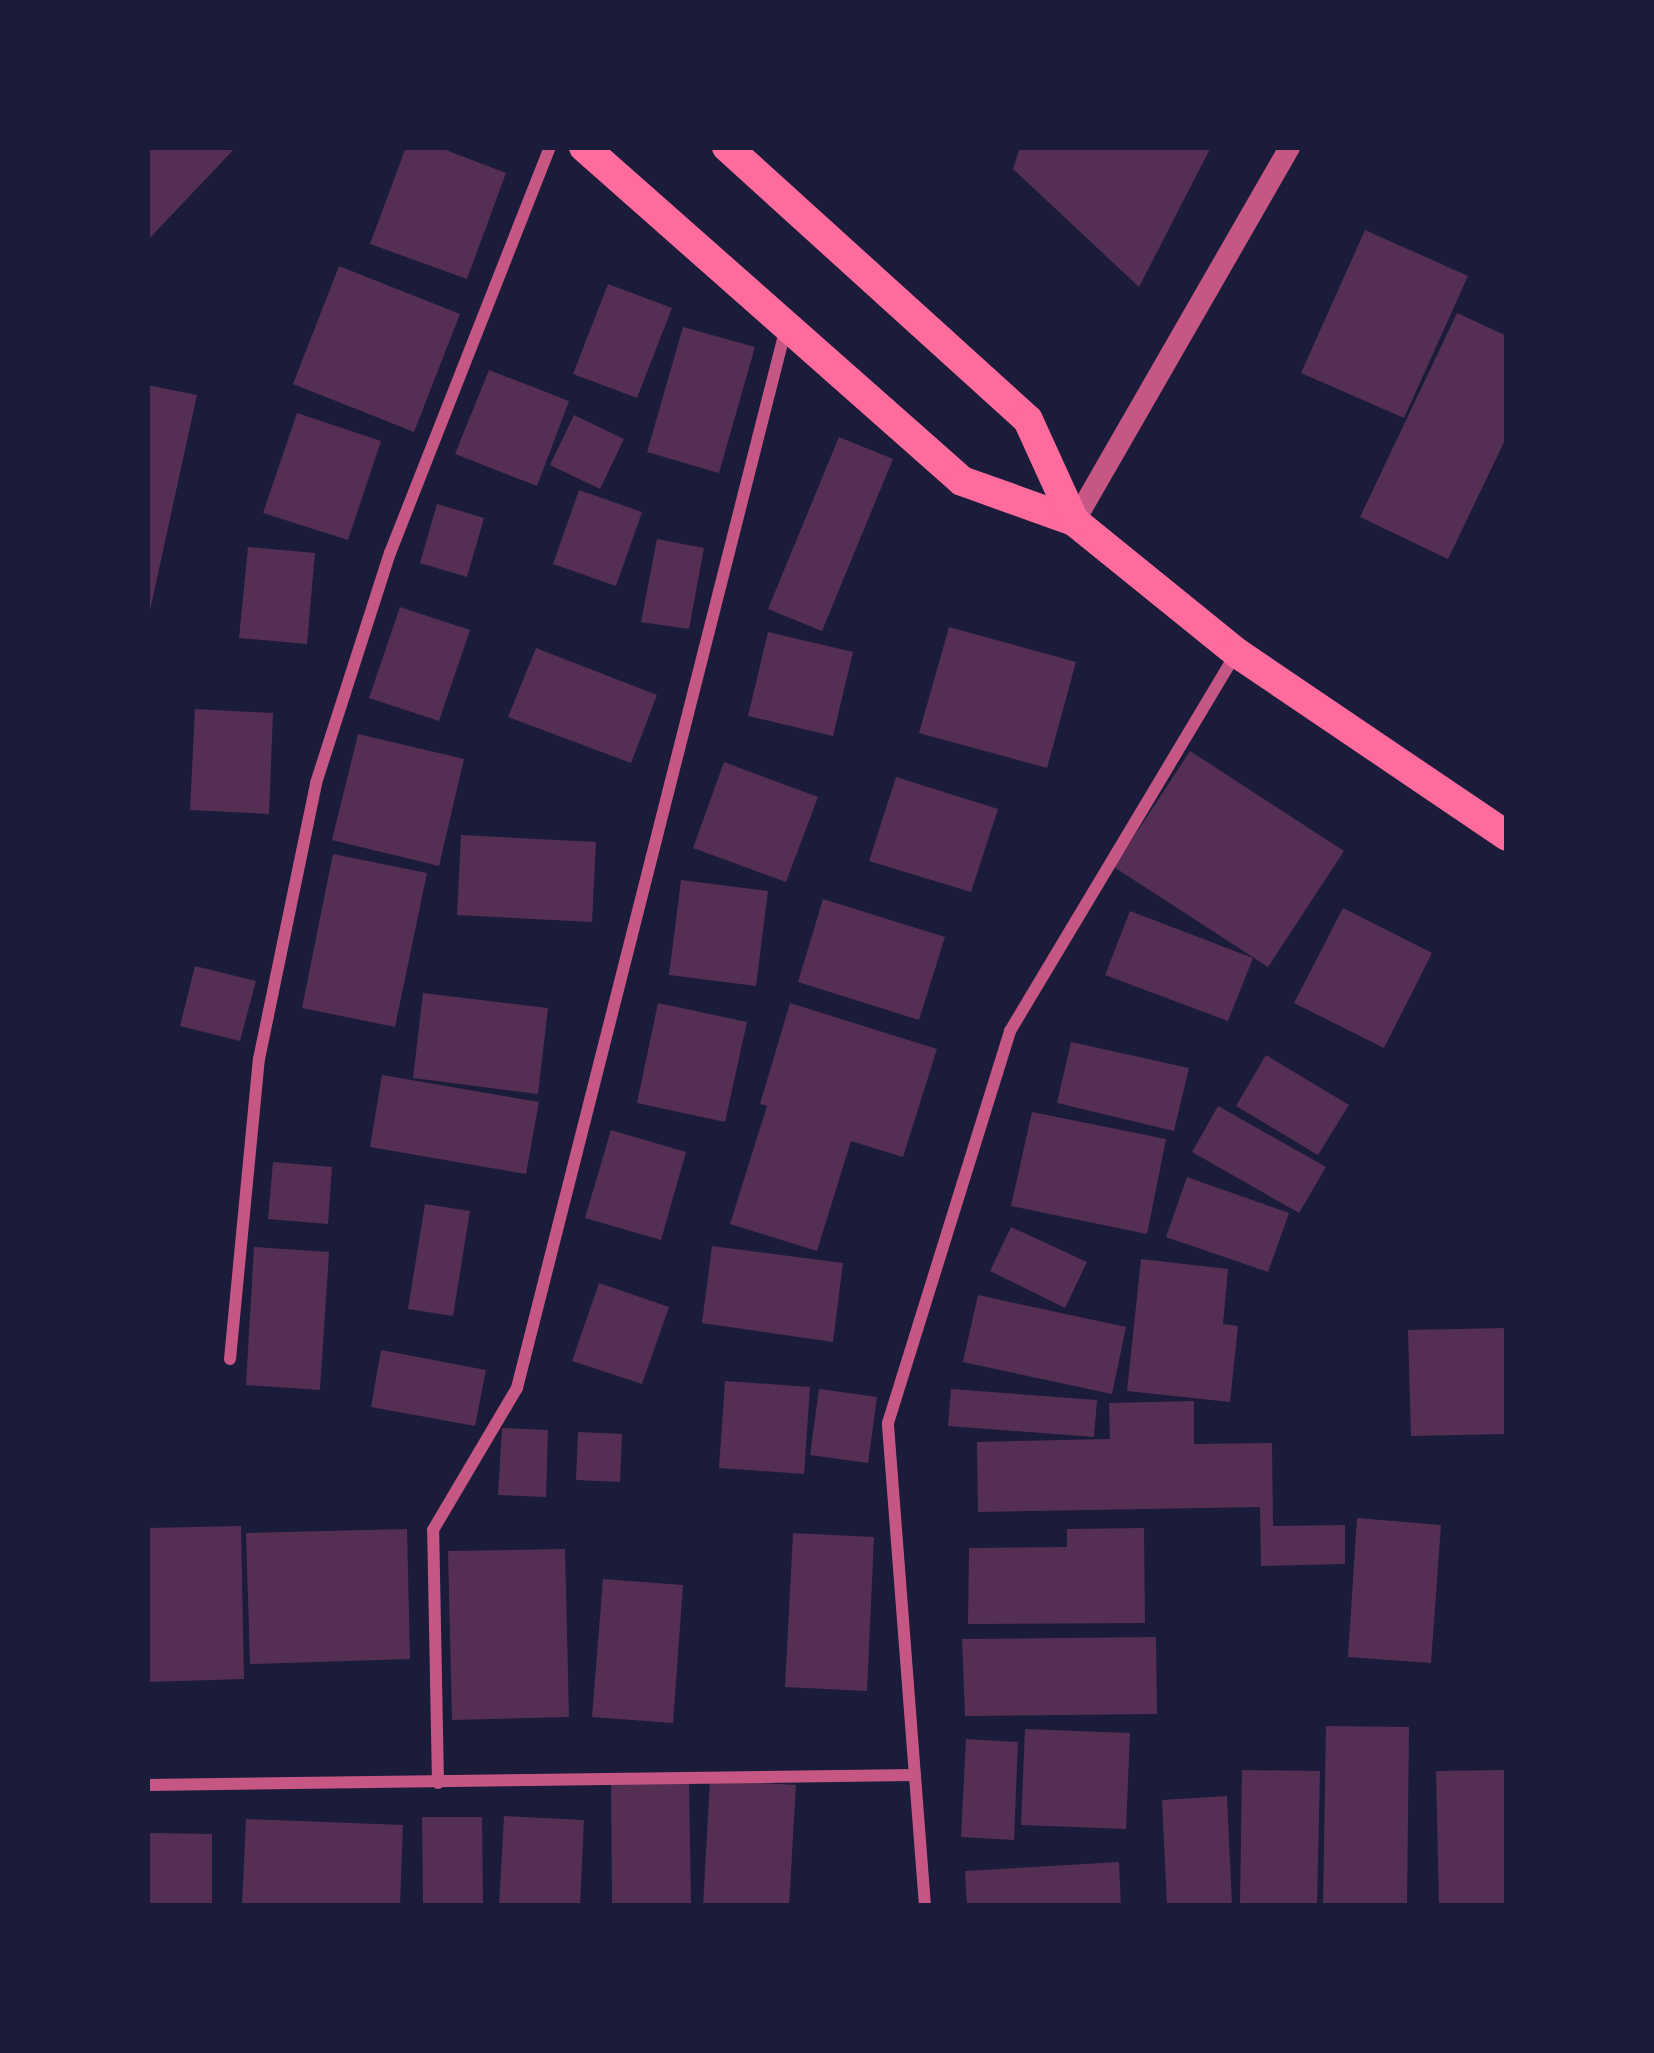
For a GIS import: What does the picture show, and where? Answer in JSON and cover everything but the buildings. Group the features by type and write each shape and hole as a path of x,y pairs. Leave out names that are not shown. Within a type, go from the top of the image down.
{"main road":[{"path":"584,147 962,481 1074,521 1237,653 1507,836"},
{"path":"727,147 1028,420 1074,521"}],"street":[{"path":"230,1359 259,1059 316,783 390,553 550,147"},
{"path":"1074,521 1289,147"},
{"path":"438,1783 433,1530 518,1388 787,324"},
{"path":"925,1906 888,1423 1010,1031 1237,653"},
{"path":"147,1785 915,1774"}]}
